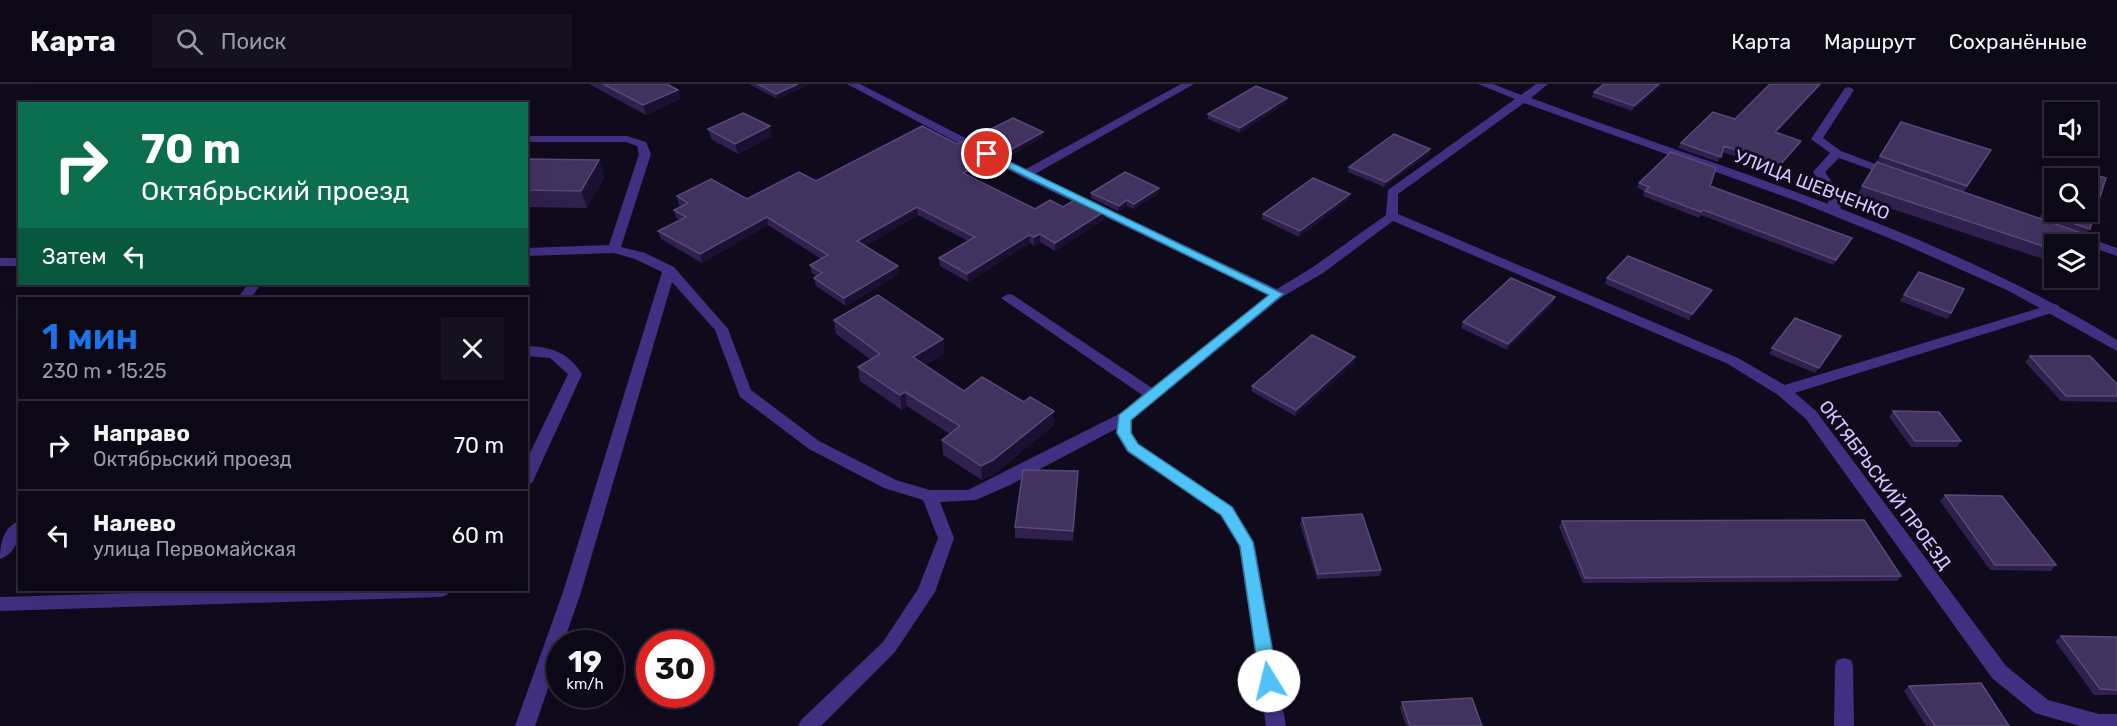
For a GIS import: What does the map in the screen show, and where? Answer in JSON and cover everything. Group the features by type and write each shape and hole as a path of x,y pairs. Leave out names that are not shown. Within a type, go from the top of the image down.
{"street":[{"path":"852,84 1026,174 1277,294"},
{"path":"1026,174 1189,84"},
{"name":"УЛИЦА ШЕВЧЕНКО","path":"1483,84 1835,211 1996,278 2117,346"},
{"path":"528,252 614,249 640,256 669,270 721,329 745,393 814,445 890,484 930,496 970,496 1004,481 1124,418 1277,294 1318,270 1392,216 1392,193 1543,84"},
{"path":"1849,90 1817,139 1837,153 1904,176"},
{"path":"528,139 627,139 642,144 645,154 614,249"},
{"path":"1835,211 1833,193 1819,172 1837,153"},
{"name":"ОКТЯБРЬСКИЙ ПРОЕЗД","path":"1392,216 1733,361 1783,391 1811,415 2000,672 2042,707 2099,723 2117,723"},
{"path":"2061,232 2117,252"},
{"path":"0,262 18,262"},
{"path":"525,726 572,592 669,270"},
{"path":"1008,298 1152,395"},
{"path":"1783,391 2053,308"},
{"path":"528,351 546,351 563,356 575,374 531,462"},
{"path":"1124,418 1124,433 1133,448 1227,511 1247,546 1276,726"},
{"path":"808,726 889,647 926,592 946,538 930,496"},
{"path":"0,552 18,530"},
{"path":"0,604 202,593 361,591"},
{"path":"1844,666 1845,726"}],"building":[{"path":"603,84 667,84 678,90 643,105"},
{"path":"758,84 798,84 776,94"},
{"path":"1604,84 1659,84 1634,106 1594,92"},
{"path":"1770,84 1820,84 1775,132 1801,141 1780,165 1724,146 1721,157 1681,143 1713,112 1735,119"},
{"path":"1256,86 1287,98 1240,128 1208,114"},
{"path":"743,113 770,126 735,144 708,129"},
{"path":"1013,118 1043,132 1007,152 977,136"},
{"path":"1901,122 1991,150 1967,186 1880,156"},
{"path":"922,126 957,144 964,141 994,157 963,173 1035,209 1050,200 1063,207 1078,198 1105,211 1055,243 1040,234 1034,237 1029,235 967,274 939,258 975,237 917,207 857,241 898,266 844,298 814,278 822,273 810,265 828,255 767,217 700,254 658,231 686,217 674,210 688,203 677,196 711,179 747,199 799,172 816,181"},
{"path":"1394,134 1430,149 1386,182 1349,167"},
{"path":"1671,152 1716,168 1710,186 1852,238 1836,260 1704,210 1701,212 1645,191 1649,187 1639,183"},
{"path":"528,159 599,160 581,191 528,190"},
{"path":"1877,162 2044,220 2044,222 2084,234 2044,234 2044,246 1862,186"},
{"path":"1125,172 1159,188 1134,204 1127,200 1119,206 1091,193"},
{"path":"2098,176 2106,178 2098,204"},
{"path":"1313,178 1350,194 1300,231 1263,214"},
{"path":"2069,222 2092,222 2090,229"},
{"path":"1628,256 1712,290 1692,314 1607,278"},
{"path":"1919,272 1964,289 1951,313 1904,295"},
{"path":"1511,278 1555,297 1508,344 1463,322"},
{"path":"878,295 943,339 913,357 964,391 982,377 1024,402 1030,397 1054,411 993,460 981,466 942,440 960,426 905,392 900,395 858,367 880,354 834,320"},
{"path":"1795,318 1841,336 1819,368 1772,348"},
{"path":"1312,335 1355,357 1296,410 1252,386"},
{"path":"2030,356 2090,356 2117,384 2117,396 2066,396"},
{"path":"1893,411 1939,412 1961,441 1915,441"},
{"path":"1023,470 1078,471 1073,531 1015,527"},
{"path":"1945,495 2002,496 2056,565 1995,565"},
{"path":"1362,514 1381,570 1318,574 1302,518"},
{"path":"1864,520 1901,576 1585,578 1562,521"},
{"path":"2061,636 2117,637 2117,690 2100,689"},
{"path":"1981,683 2009,726 1935,726 1909,686"},
{"path":"1472,698 1482,726 1410,726 1402,702"}],"route":[{"path":"987,154 1277,294 1124,418 1124,433 1133,448 1227,511 1247,546 1269,681"}]}
